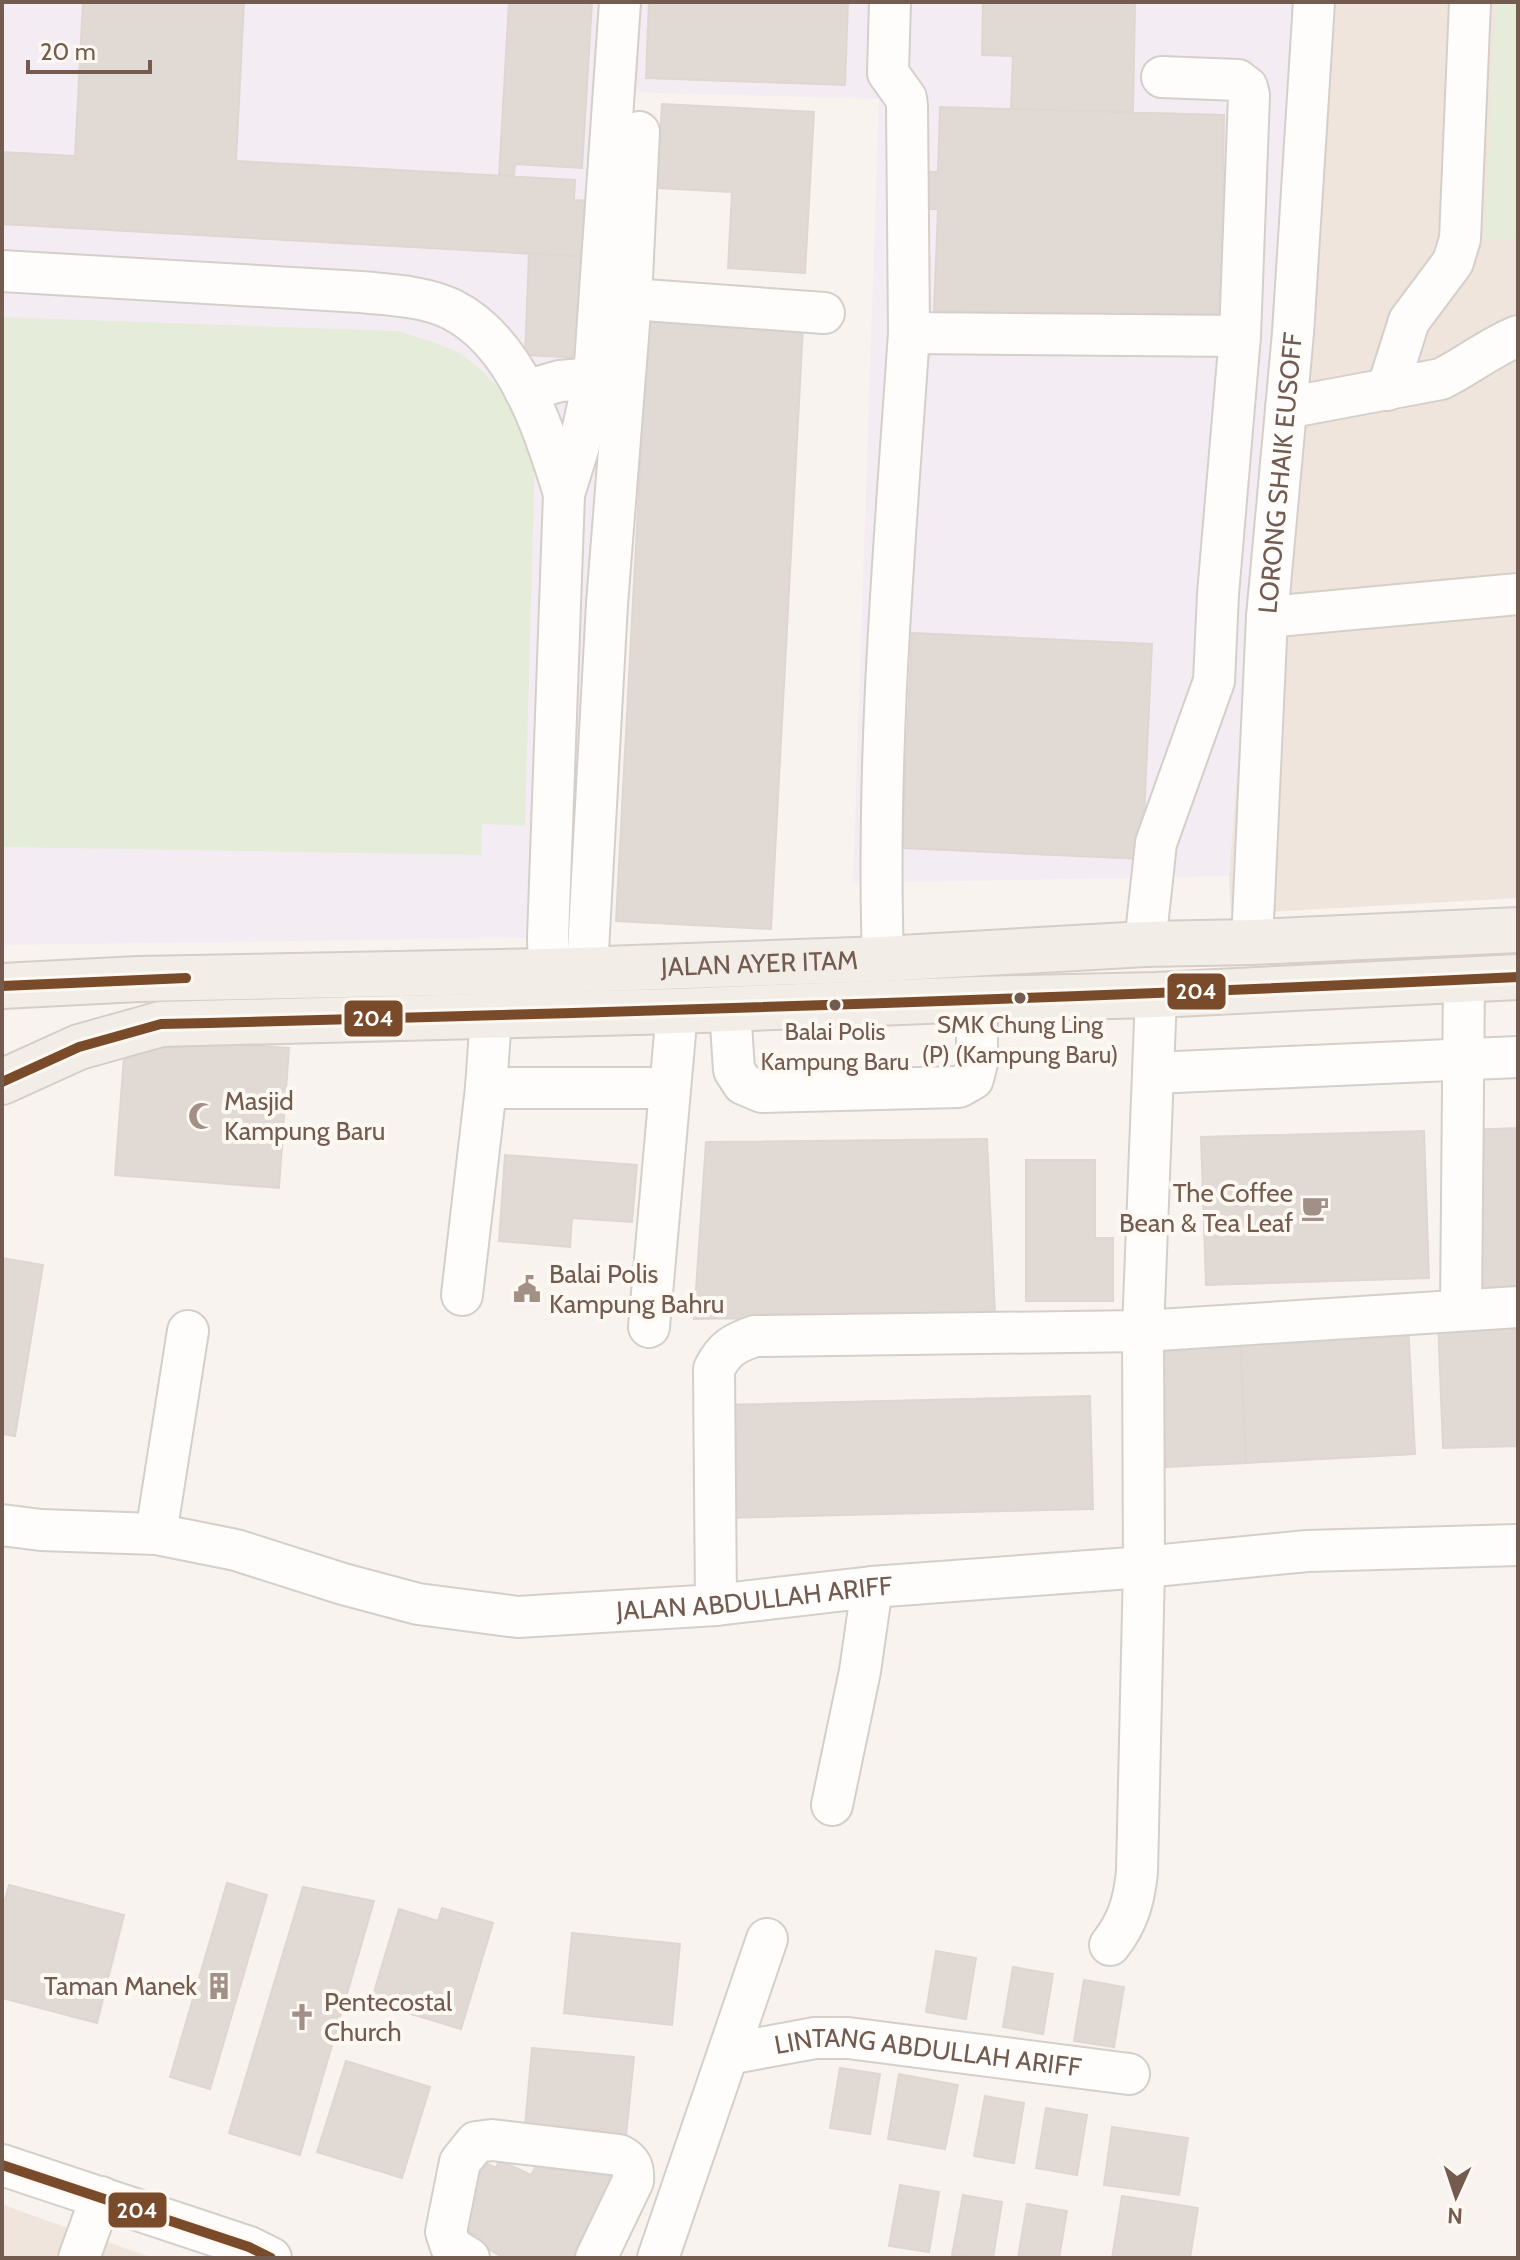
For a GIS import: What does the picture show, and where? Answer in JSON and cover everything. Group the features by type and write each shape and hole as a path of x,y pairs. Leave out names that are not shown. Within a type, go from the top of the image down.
{"main road":[{"name":"JALAN AYER ITAM","path":"2,986 138,979 568,970 883,959 1145,944 1518,930"},
{"name":"JALAN AYER ITAM","path":"2,1082 79,1047 161,1024 1156,995 1518,977"}],"street":[{"path":"568,970 548,938 564,494 579,446 594,378 620,2"},
{"path":"883,959 881,882 890,580 909,333 907,106 906,98 888,73 890,2"},
{"name":"LORONG SHAIK EUSOFF","path":"1252,942 1267,617 1293,333 1314,2"},
{"path":"1387,390 1409,321 1453,262 1460,239 1470,2"},
{"path":"1145,944 1156,843 1214,681 1219,580 1240,336 1249,95 1247,87 1238,80 1162,77"},
{"path":"568,970 607,604 631,299 639,132"},
{"path":"2,271 417,297 452,309 480,328 504,356 540,418 564,494"},
{"path":"631,299 824,313"},
{"path":"909,333 1240,336"},
{"path":"1286,408 1441,379 1498,344 1518,336"},
{"path":"525,391 560,381 594,378"},
{"path":"1267,617 1518,594"},
{"path":"1461,1309 1464,979"},
{"path":"1110,1945 1125,1927 1134,1901 1137,1872 1144,1567 1143,1331 1156,995"},
{"path":"730,1009 734,1070 743,1084 762,1092 959,1087 973,1079 977,1063 977,999"},
{"path":"649,1327 677,1011"},
{"path":"462,1295 486,1088 491,1016"},
{"path":"1153,1073 1518,1057"},
{"path":"486,1088 670,1088"},
{"path":"716,1605 714,1369 721,1354 733,1343 755,1336 1143,1331 1518,1307"},
{"path":"156,1534 188,1331"},
{"name":"JALAN ABDULLAH ARIFF","path":"2,1525 41,1530 156,1534 236,1550 418,1604 518,1617 716,1605 872,1587 1144,1567 1307,1551 1518,1545"},
{"path":"832,1805 860,1671 872,1587"},
{"name":"LINTANG ABDULLAH ARIFF","path":"668,2257 681,2192 767,1939"},
{"name":"LINTANG ABDULLAH ARIFF","path":"728,2054 815,2038 848,2038 1129,2074"},
{"path":"469,2258 451,2247 446,2232 460,2162 476,2142 492,2140 619,2155 628,2160 634,2169 633,2181 596,2258"},
{"path":"2,2165 249,2247 271,2258"},
{"path":"633,2181 681,2192"},
{"path":"79,2258 101,2197"}],"shaded area":[{"path":"2,2 1291,2 1290,72 1229,876 853,883 879,99 625,92 573,937 2,945"},
{"path":"1291,2 1518,2 1518,898 1231,914 1229,876 1290,72"},
{"path":"2,2204 34,2216 153,2258 2,2258"}],"green space":[{"path":"1496,2 1518,2 1518,238 1484,241"},
{"path":"2,317 398,331 442,345 463,355 480,369 511,406 535,452 525,826 482,824 481,855 2,847"}],"building":[{"path":"83,2 244,2 236,161 575,180 574,200 592,201 589,257 2,224 2,152 75,156"},
{"path":"509,2 592,2 582,168 515,164 514,176 499,176"},
{"path":"649,2 848,2 845,85 646,78"},
{"path":"983,2 1135,2 1133,112 1011,109 1013,56 982,55"},
{"path":"662,104 814,112 805,273 728,268 732,192 657,188"},
{"path":"940,107 1224,115 1223,172 1242,172 1222,319 934,311 938,209 925,209 927,172 938,172"},
{"path":"529,253 589,257 584,358 525,355"},
{"path":"648,319 803,327 771,929 616,921"},
{"path":"912,633 1152,644 1142,859 902,848"},
{"name":"Masjid Kampung Baru","path":"168,1039 289,1048 279,1188 115,1175 124,1057"},
{"path":"1518,1128 1518,1287 1473,1289 1466,1130"},
{"name":"The Coffee Bean & Tea Leaf","path":"1424,1131 1429,1278 1206,1285 1201,1137"},
{"path":"987,1139 995,1315 694,1319 706,1142"},
{"path":"505,1155 637,1165 632,1222 572,1218 570,1247 499,1241"},
{"path":"1026,1160 1095,1160 1095,1238 1113,1238 1113,1301 1026,1301"},
{"path":"2,1258 43,1265 15,1436 2,1434"},
{"path":"1518,1319 1518,1446 1443,1448 1438,1322"},
{"path":"1408,1324 1415,1454 1246,1463 1240,1333"},
{"path":"1240,1333 1246,1463 1166,1467 1160,1346"},
{"path":"1090,1396 1093,1509 722,1518 719,1405"},
{"name":"Taman Manek","path":"227,1883 267,1895 210,2089 170,2077"},
{"path":"9,1885 124,1915 97,2023 2,1998 2,1911"},
{"name":"Pentecostal Church","path":"303,1887 374,1901 300,2155 229,2133"},
{"path":"442,1908 493,1923 461,2029 371,2002 399,1909 438,1921"},
{"path":"572,1933 680,1944 672,2025 564,2013"},
{"path":"936,1951 976,1958 966,2019 926,2012"},
{"path":"1013,1967 1053,1974 1043,2034 1003,2027"},
{"path":"1084,1980 1124,1987 1114,2047 1074,2041"},
{"path":"532,2048 634,2057 626,2136 525,2127"},
{"path":"346,2061 430,2087 402,2178 317,2152"},
{"path":"840,2068 880,2074 870,2134 830,2128"},
{"path":"899,2074 958,2085 945,2149 888,2139"},
{"path":"985,2096 1024,2103 1014,2163 974,2156"},
{"path":"1046,2108 1087,2115 1077,2175 1036,2168"},
{"path":"1112,2127 1188,2138 1179,2195 1104,2185"},
{"path":"475,2158 496,2168 499,2160 531,2175 538,2163 552,2170 555,2163 572,2172 574,2168 592,2176 595,2169 618,2179 594,2229 587,2226 578,2245 584,2248 579,2258 504,2258 477,2242 480,2237 457,2227"},
{"path":"900,2185 939,2192 929,2252 889,2246"},
{"path":"963,2195 1002,2202 993,2258 952,2255"},
{"path":"1122,2196 1198,2208 1190,2258 1112,2258"},
{"path":"1027,2204 1067,2211 1059,2258 1018,2258"}],"transit line":[{"name":"204","path":"2,1082 79,1047 161,1024 840,1005 1518,977"},
{"name":"204","path":"2,986 186,978"},
{"name":"204","path":"2,2165 249,2247 271,2258"}],"place":[{"name":"SMK Chung Ling (P) (Kampung Baru)","path":"1020,998"},
{"name":"Balai Polis Kampung Baru","path":"835,1005"},
{"name":"Masjid Kampung Baru","path":"202,1116"},
{"name":"The Coffee Bean & Tea Leaf","path":"1315,1208"},
{"name":"Balai Polis Kampung Bahru","path":"527,1289"},
{"name":"Taman Manek","path":"219,1986"},
{"name":"Pentecostal Church","path":"302,2017"}]}
